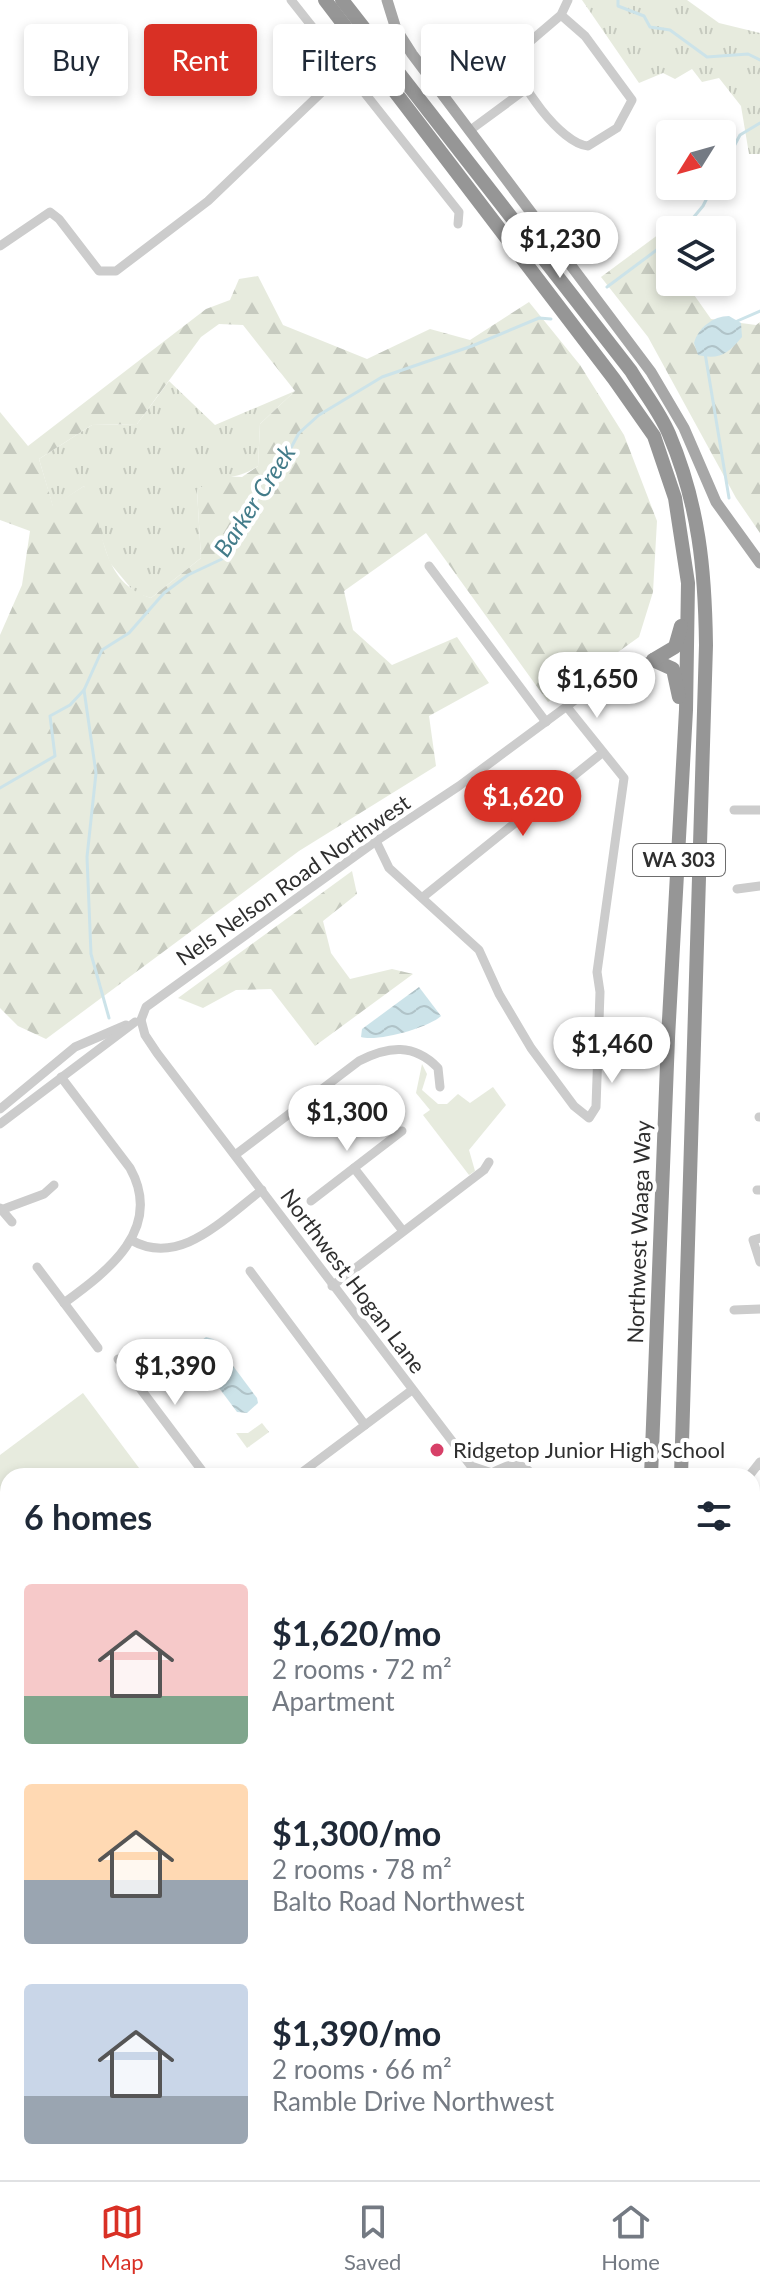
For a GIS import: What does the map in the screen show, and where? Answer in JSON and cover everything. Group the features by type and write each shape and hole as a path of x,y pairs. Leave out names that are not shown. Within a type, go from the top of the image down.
{"highway":[{"path":"319,0 341,24"},
{"name":"Northwest Waaga Way","path":"325,0 344,24"},
{"name":"WA 303","path":"342,0 631,371 668,432 692,499 705,569 706,645 681,1468"},
{"name":"Northwest Waaga Way","path":"398,96 654,436 675,498 688,583 651,1468"},
{"path":"653,660 667,653 680,637 688,583"},
{"path":"653,660 673,669 678,682 683,746"},
{"path":"684,1407 688,1468"}],"main road":[{"path":"387,0 403,41 651,372 684,428 716,502 758,555"}],"street":[{"path":"291,0 310,24"},
{"path":"534,38 561,15 568,0"},
{"path":"532,96 568,139 579,145 588,146 617,128 629,110 632,100 620,81 585,36 561,15"},
{"path":"0,246 50,212 99,271 116,271 208,201 318,96"},
{"path":"367,96 459,212 458,224"},
{"path":"469,131 516,96"},
{"path":"429,566 546,722"},
{"name":"Nels Nelson Road Northwest","path":"0,1109 75,1047 138,1021 146,1007 618,670 653,660"},
{"path":"376,841 389,868 479,950 499,994 531,1048 574,1106 589,1118 596,1107 600,992 597,972 624,778 567,707"},
{"path":"423,897 602,753"},
{"path":"734,810 760,810"},
{"path":"737,889 760,886"},
{"path":"0,1124 138,1021"},
{"name":"Northwest Hogan Lane","path":"138,1021 145,1035 332,1286 471,1466 477,1468"},
{"path":"235,1155 359,1061 376,1052 397,1049 419,1051 438,1068 440,1087"},
{"path":"61,1077 137,1180 141,1210 131,1240 107,1272 64,1303"},
{"path":"311,1201 402,1131"},
{"path":"332,1286 484,1170 489,1162"},
{"path":"354,1168 403,1231"},
{"path":"12,1222 1,1209 44,1194 54,1185"},
{"path":"131,1240 146,1248 159,1250 184,1245 262,1190"},
{"path":"757,1239 760,1262"},
{"path":"37,1267 98,1348"},
{"path":"250,1271 365,1425"},
{"path":"734,1310 760,1309"},
{"path":"118,1359 200,1468"},
{"path":"308,1468 412,1390"},
{"name":"Northwest Hogan Lane","path":"501,1468 519,1464 524,1468"}],"green space":[{"path":"582,0 687,0 719,23 760,33 760,154 749,154 741,106 719,78 702,82 692,69 675,79 663,73 639,83"},
{"path":"656,236 656,296 695,296 711,319 756,325 760,322 760,533 736,498 648,337 601,277"},
{"path":"258,276 283,325 367,359 430,329 470,340 529,302 580,365 624,435 657,521 653,592 639,637 548,702 426,533 344,591 353,630 392,665 457,637 489,683 429,716 436,766 299,851 46,1039 18,1026 0,1008 0,635 22,585 30,531 0,520 0,412 28,446 206,309 230,300 239,279","holes":["219,324 243,325 295,391 260,424 258,466 242,477 217,476 197,490 201,558 151,598 133,590 112,565 84,486 53,506 39,459 92,425 137,424 201,337"]},
{"path":"169,381 215,425 295,391 260,424 258,466 197,490 201,558 151,598 135,593 110,563 84,486 53,507 39,459 92,425 137,424"},
{"path":"352,871 357,894 323,921 331,953 350,979 392,969 413,974 315,1046 271,989 236,990 203,1008 178,998"},
{"path":"422,1064 427,1074 422,1090 438,1104 447,1104 458,1094 470,1103 493,1087 506,1105 469,1150 475,1171 469,1175 423,1115 430,1110 416,1093"},
{"path":"83,1393 139,1468 0,1468 0,1455"},
{"path":"262,1423 269,1432 247,1448 236,1433 248,1433"}],"water":[{"path":"729,316 741,323 742,337 723,354 712,357 698,355 694,343 699,332 712,321"},
{"path":"419,987 441,1016 402,1033 378,1038 361,1037 362,1029"},
{"path":"206,1337 213,1339 257,1398 258,1403 247,1413 237,1412 193,1353 193,1347"}],"waterway":[{"path":"618,0 618,6 644,16 650,27 670,30 707,57 748,54 760,60"},
{"name":"Barker Creek","path":"736,143 740,135 760,123"},
{"name":"Barker Creek","path":"695,216 706,200"},
{"name":"Barker Creek","path":"607,287 656,250"},
{"path":"735,322 760,311"},
{"name":"Barker Creek","path":"0,788 55,756 50,716 70,705 84,690 102,650 129,633 164,593 188,575 222,559 233,544 251,504 268,490 299,433 319,415 382,377 472,346 539,318 551,319"},
{"path":"705,353 729,498"},
{"path":"84,690 96,773 87,857 91,954 109,1018"}],"place":[{"name":"Ridgetop Junior High School","path":"437,1450"}]}
